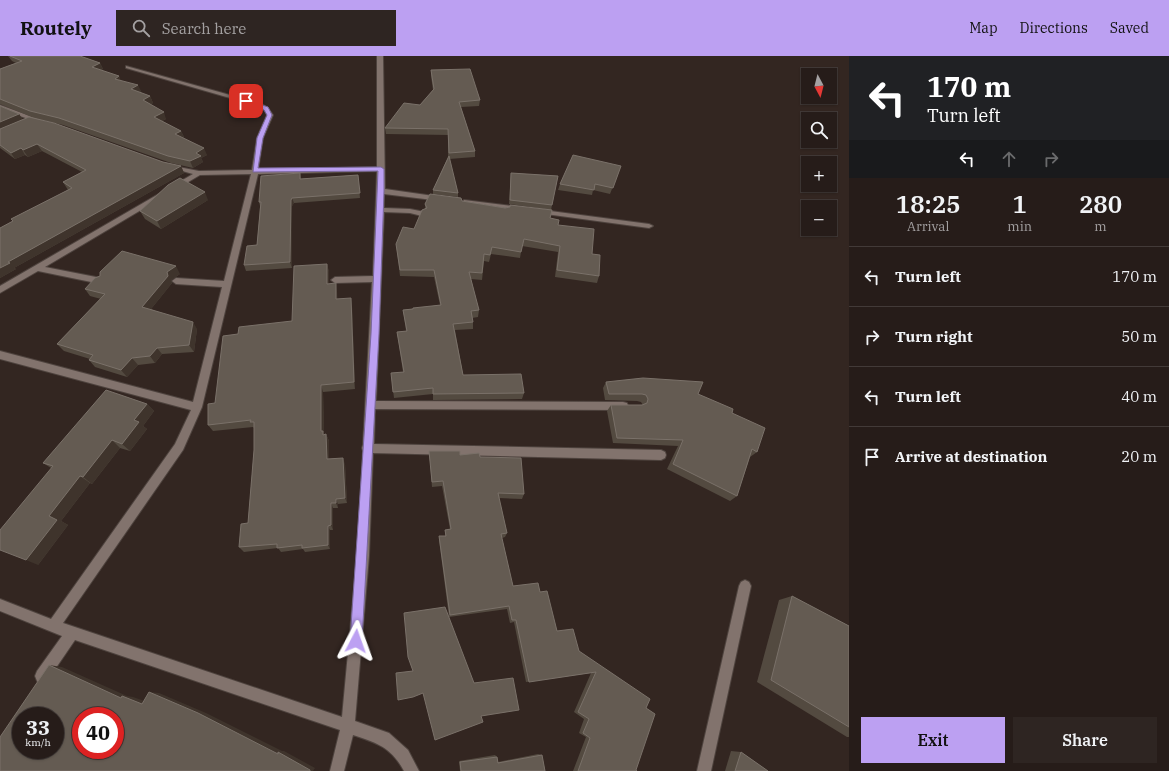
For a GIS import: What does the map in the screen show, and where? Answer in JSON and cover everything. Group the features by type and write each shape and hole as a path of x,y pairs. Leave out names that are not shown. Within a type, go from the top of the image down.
{"street":[{"path":"336,771 348,725 355,663 363,556 367,448 381,191 380,56"},
{"path":"54,626 179,447 197,406 255,170 260,138 269,118 269,111 260,106 128,67"},
{"path":"0,107 29,121 47,123"},
{"path":"162,163 199,172 381,169"},
{"path":"0,290 199,172"},
{"path":"381,191 650,226"},
{"path":"380,210 410,211 422,214"},
{"path":"37,268 102,281"},
{"path":"335,280 377,279"},
{"path":"176,281 227,284"},
{"path":"0,355 197,406"},
{"path":"370,405 637,406"},
{"path":"367,448 661,455"},
{"path":"704,771 745,586"},
{"path":"0,605 72,633 384,738 403,755 412,771"},
{"path":"36,685 72,633"}],"building":[{"path":"10,56 80,56 100,63 92,67 119,76 115,79 138,85 131,89 150,96 143,100 164,112 154,117 181,131 175,134 204,148 196,153 201,156 190,161 168,156 59,118 30,111 0,99 0,69 22,61"},
{"path":"470,69 480,100 459,102 475,151 449,153 448,129 385,128 404,103 420,105 434,89 431,70"},
{"path":"0,106 19,114 0,122"},
{"path":"29,117 54,123 163,162 181,166 8,262 10,263 0,268 0,228 13,221 11,219 72,188 63,182 86,170 37,144 23,150 21,148 11,153 0,145 0,129"},
{"path":"573,155 621,166 613,188 595,184 594,190 560,184"},
{"path":"449,156 458,193 433,190"},
{"path":"300,173 300,179 358,175 360,193 292,198 290,262 244,265 247,246 257,245 261,202 259,202 261,176"},
{"path":"511,173 558,176 552,205 510,200"},
{"path":"180,178 205,192 157,221 140,211 168,185"},
{"path":"430,194 461,198 462,201 505,208 510,207 510,205 552,210 550,218 559,220 558,225 594,229 592,254 600,255 599,276 557,270 560,246 524,239 521,252 492,247 490,255 484,254 482,273 469,272 479,310 471,311 473,322 453,324 463,375 521,374 524,393 433,394 433,388 393,392 391,373 404,372 397,332 407,331 403,310 441,305 434,270 400,270 396,244 403,227 414,229 422,210 427,208 425,204"},
{"path":"122,251 176,266 167,272 168,276 142,307 193,322 189,345 157,348 150,356 132,358 121,370 89,360 93,355 57,344 105,294 85,289 95,278 100,276 100,272"},
{"path":"327,264 327,284 336,283 336,299 351,298 354,382 321,385 321,431 323,431 323,435 326,434 327,459 343,458 345,498 336,499 336,503 331,503 331,525 328,526 328,545 302,548 302,545 277,548 277,544 239,547 241,524 248,523 254,450 254,422 250,422 251,420 208,425 208,404 215,403 223,336 238,334 239,327 292,321 294,266"},
{"path":"643,378 703,382 698,394 733,409 732,413 765,428 757,452 752,449 737,496 673,464 683,440 617,438 611,405 642,405 647,403 648,399 646,395 642,394 609,394 606,382"},
{"path":"106,390 147,404 134,420 139,422 122,444 112,440 83,477 80,476 49,516 57,520 26,560 0,550 0,530 53,466 43,463"},
{"path":"429,451 460,451 460,455 479,453 480,457 521,458 524,494 498,493 507,533 501,534 513,586 538,583 540,592 547,591 557,631 573,629 579,651 650,699 646,708 655,714 636,770 637,771 578,771 590,738 583,733 589,719 578,712 596,672 529,682 516,620 512,620 509,606 450,615 439,536 446,536 445,530 451,529 443,481 432,482"},
{"path":"792,596 849,626 849,727 771,680"},
{"path":"445,607 474,683 513,678 519,710 481,716 483,722 435,740 423,693 398,700 396,673 413,671 408,657 404,613"},
{"path":"49,665 121,698 122,696 142,704 149,692 198,713 278,754 278,752 310,770 310,771 0,771 0,737 12,719 12,759 64,759 64,707 20,707"},
{"path":"741,752 768,771 735,771"},
{"path":"542,755 545,771 461,771 460,762 497,757 498,763"}],"route":[{"path":"246,101 266,109 269,111 270,115 260,138 255,170 381,169 375,334 367,448 363,556 356,641"}]}
